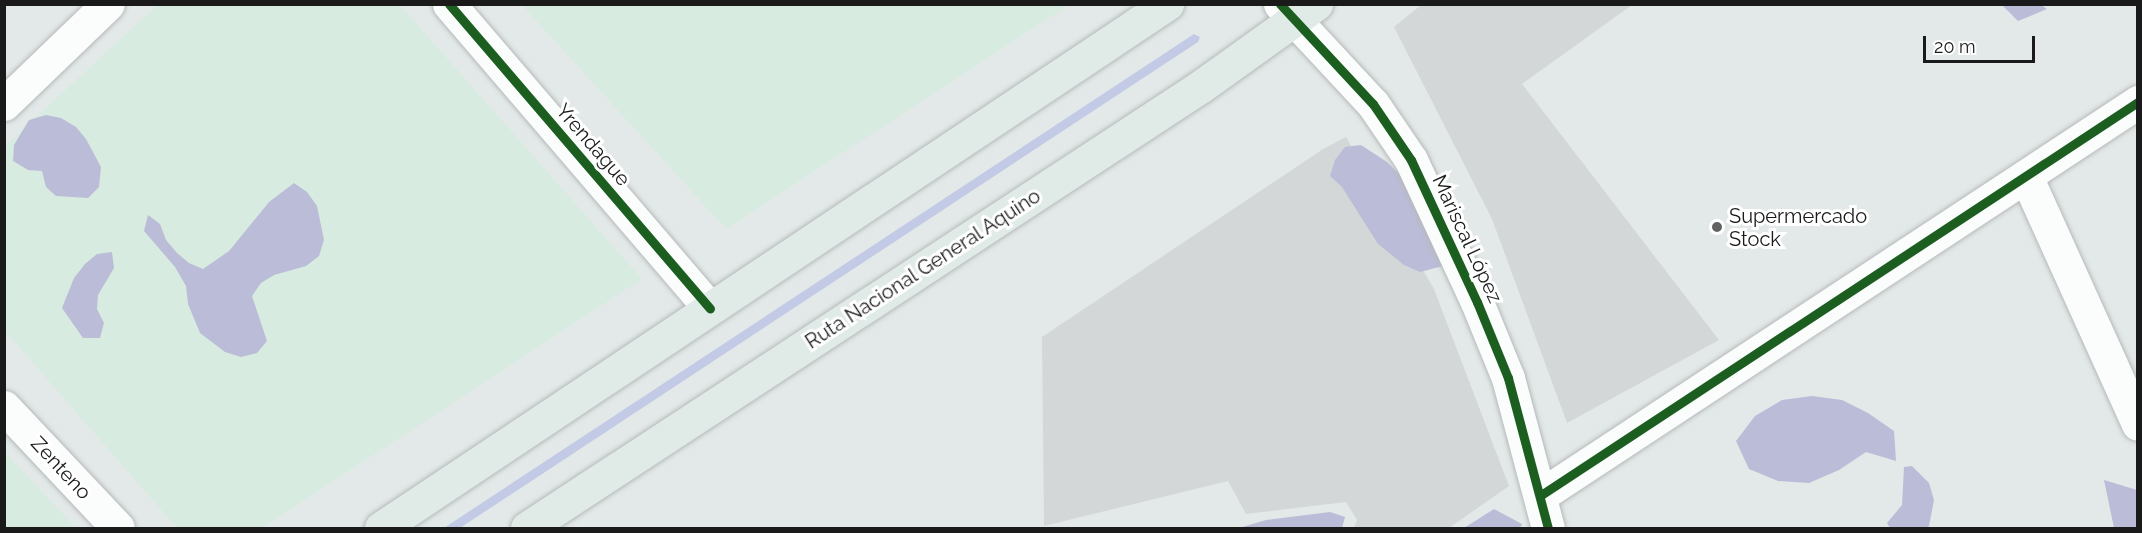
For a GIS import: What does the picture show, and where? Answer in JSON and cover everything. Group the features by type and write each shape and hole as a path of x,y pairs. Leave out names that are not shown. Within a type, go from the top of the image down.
{"highway":[{"path":"381,528 1167,4"},
{"name":"Ruta Nacional General Aquino","path":"527,528 1190,94 1297,10"}],"street":[{"path":"4,104 108,4"},
{"name":"Yrendague","path":"449,4 710,309"},
{"name":"Mariscal López","path":"1297,10 1373,104 1411,160 1477,302 1508,378 1548,528"},
{"path":"1541,495 2138,102"},
{"path":"2026,176 2138,423"},
{"name":"Zenteno","path":"4,407 118,528"}],"shaded area":[{"path":"157,5 400,5 642,279 262,528 177,528 5,331 5,146"},
{"path":"522,5 1069,5 726,229"},
{"path":"1421,5 1632,5 1522,84 1719,340 1567,423 1492,219 1394,27"},
{"path":"2002,5 2041,5 2047,9 2018,21"},
{"path":"1194,34 1200,37 1198,42 460,528 444,528"},
{"path":"46,115 61,118 76,127 86,139 101,167 99,187 88,198 56,196 46,187 42,171 28,170 13,161 14,145 29,120"},
{"path":"1346,137 1434,289 1509,486 1449,528 1354,528 1357,520 1346,502 1246,514 1228,481 1044,526 1042,337 1323,149"},
{"path":"1361,145 1387,162 1421,195 1458,262 1420,272 1404,265 1378,244 1342,187 1330,176 1335,160 1345,147"},
{"path":"294,183 307,192 317,206 324,240 319,256 306,266 274,275 261,283 252,296 267,341 257,353 241,357 225,352 200,333 188,304 186,286 175,267 144,231 148,215 160,224 166,240 177,253 189,263 203,269 229,251 269,202"},
{"path":"112,252 114,268 98,295 97,309 104,323 100,338 83,338 62,308 74,278 85,264 97,254"},
{"path":"1812,396 1842,400 1868,413 1894,431 1896,461 1866,452 1839,470 1809,483 1778,481 1749,469 1736,441 1755,416 1782,400"},
{"path":"5,452 76,528 5,528"},
{"path":"1912,466 1929,483 1934,500 1929,526 1927,528 1890,528 1887,523 1902,505 1904,467"},
{"path":"2104,480 2137,490 2137,528 2114,528"},
{"path":"1494,509 1522,524 1520,528 1464,528"},
{"path":"1330,512 1345,517 1342,528 1239,528 1266,520"}],"cycle path":[{"path":"449,4 710,309"},
{"path":"1280,4 1373,104 1411,160 1477,302 1508,378 1548,528"},
{"path":"1541,495 2138,102"}],"place":[{"name":"Supermercado Stock","path":"1717,227"}]}
